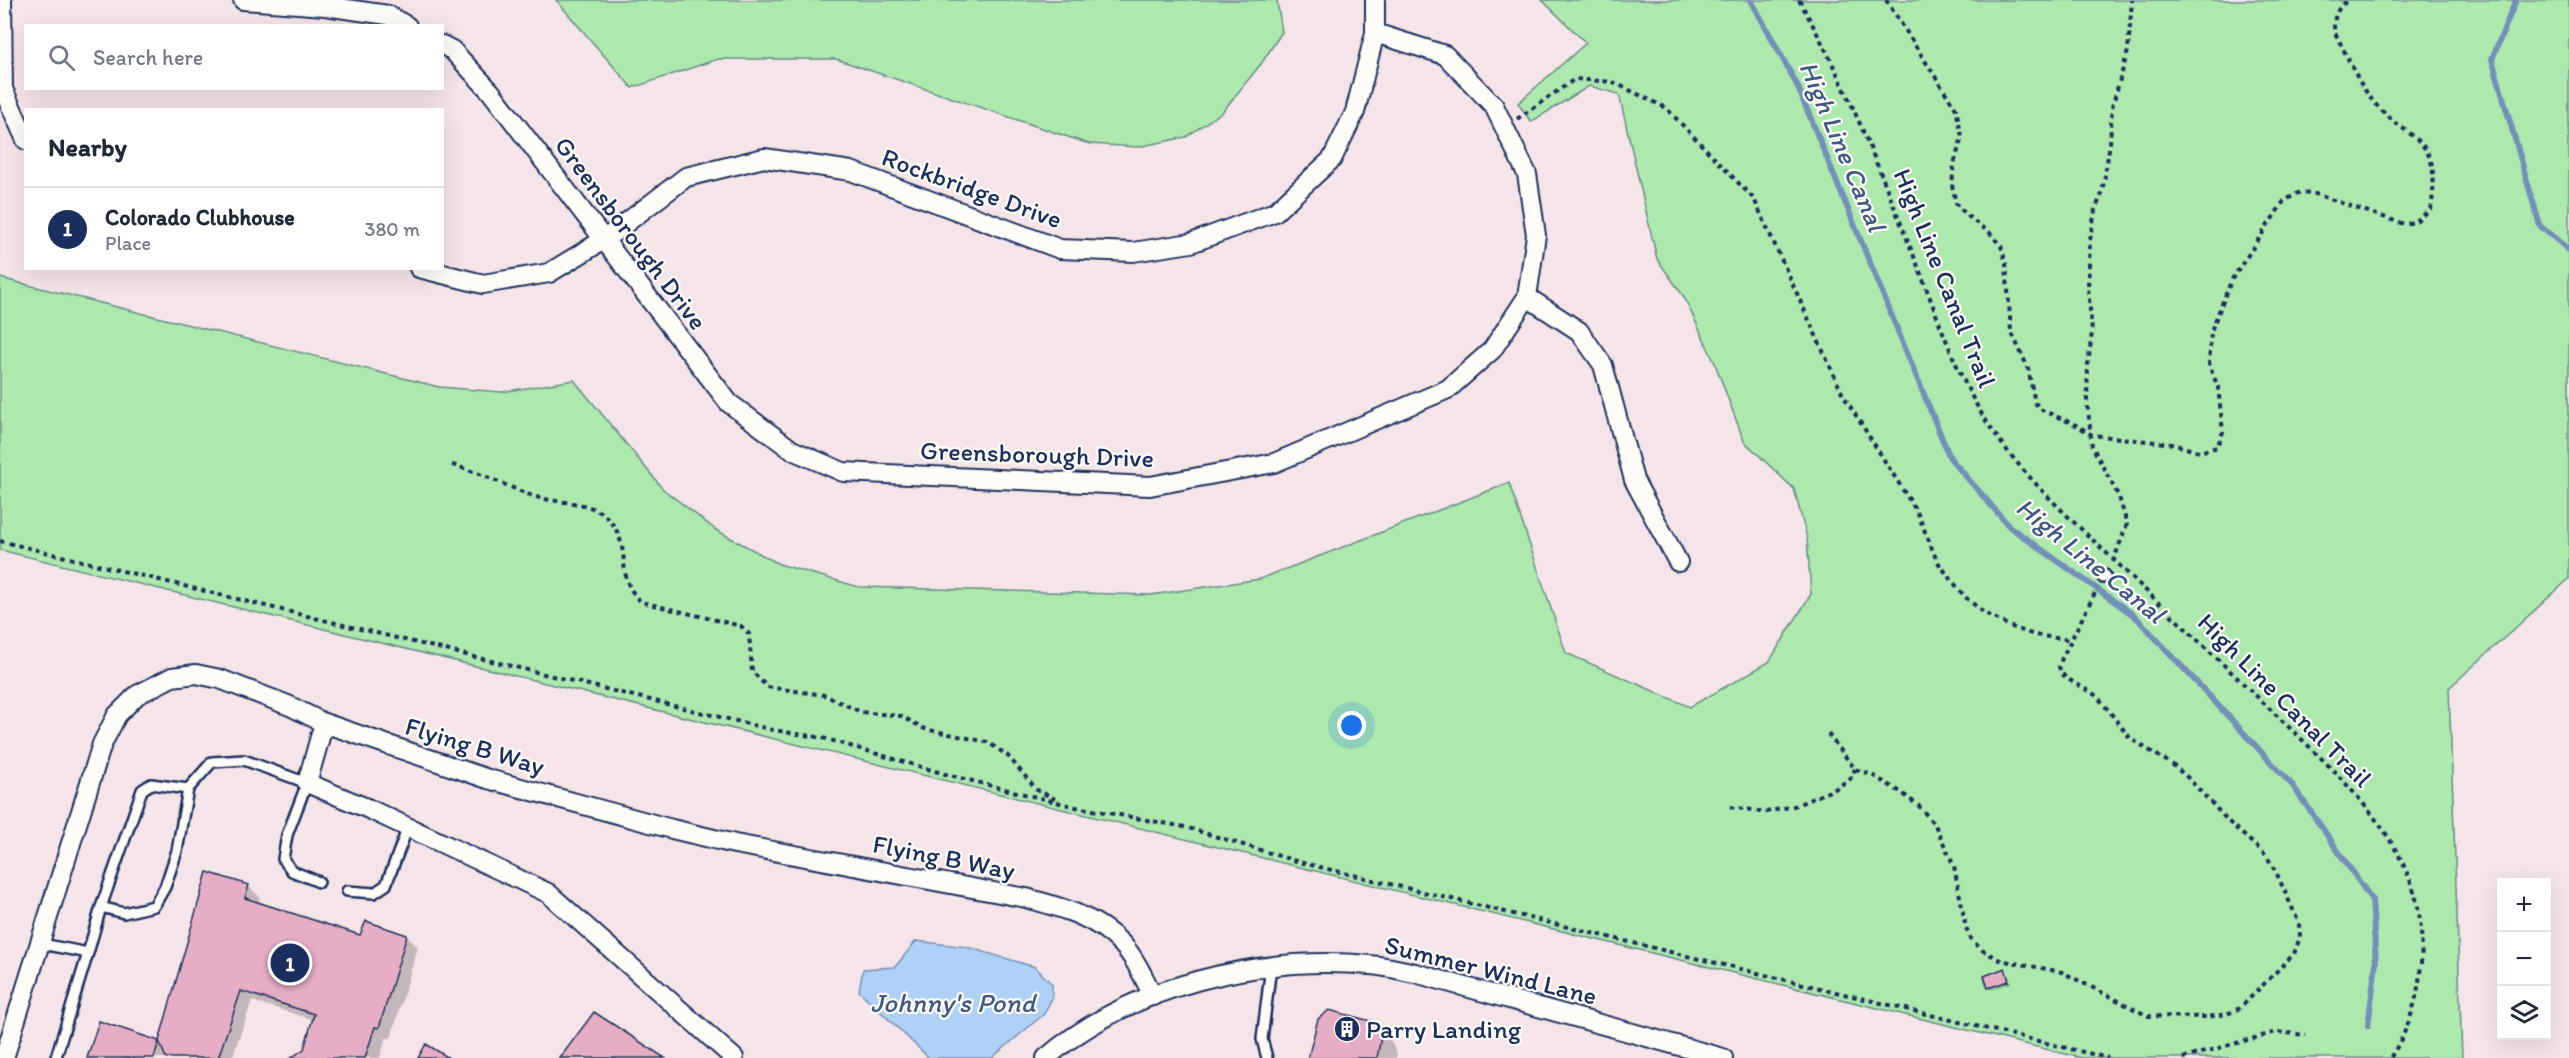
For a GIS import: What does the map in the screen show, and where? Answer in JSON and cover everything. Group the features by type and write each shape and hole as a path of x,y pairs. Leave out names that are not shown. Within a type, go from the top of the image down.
{"street":[{"path":"2,0 3,89 24,136"},
{"path":"243,0 325,6 378,13 388,15 404,24"},
{"name":"Rockbridge Drive","path":"427,270 483,284 549,273 605,239 686,177 764,158 851,171 1060,249 1133,252 1191,243 1275,212 1332,159 1355,112 1375,33 1375,0"},
{"name":"Greensborough Drive","path":"444,46 452,50 491,92 729,403 792,450 843,472 1150,486 1274,463 1448,388 1492,350 1527,297 1536,235 1527,174 1494,106 1445,55 1375,33"},
{"path":"1527,297 1579,332 1603,365 1634,480 1678,562"},
{"name":"Flying B Way","path":"4,1058 42,944 102,744 117,715 137,695 172,677 196,674 220,679 290,706 324,723 488,779 672,829 735,844 1026,898 1062,907 1092,921 1121,943 1134,960 1153,996"},
{"path":"324,723 307,783 408,827 548,893 734,1058"},
{"name":"Summer Wind Lane","path":"1046,1058 1098,1022 1153,996 1228,973 1271,966 1324,963 1371,965 1415,973 1724,1058"}],"lane":[{"path":"101,907 124,913 154,906 165,887 177,850 188,789 212,762 244,760 307,783 287,835 283,858 292,871 319,882"},
{"path":"56,1056 101,907 142,790 151,784 188,789"},
{"path":"347,891 374,893 386,885 408,827"},
{"path":"42,944 88,953"},
{"path":"1267,1058 1262,1031 1271,966"}],"path":[{"name":"High Line Canal Trail","path":"1799,0 1828,52 1860,118 1964,385 1996,436 2046,496 2328,764 2385,832 2409,879 2417,904 2421,946 2421,971 2411,1017 2390,1058"},
{"path":"1886,0 1956,109 1962,136 1954,164 1952,185 1956,204 1989,232 2001,246 2006,264 2011,331 2028,368 2035,403 2042,410 2092,435 2172,444 2200,452 2217,447 2223,432 2218,387 2209,364 2211,331 2232,279 2284,201 2298,193 2314,194 2404,224 2415,222 2431,209 2435,183 2433,164 2422,143 2368,94 2334,31 2334,19 2338,8 2348,0"},
{"path":"2104,576 2114,560 2127,524 2119,497 2092,446 2087,400 2088,365 2092,347 2088,287 2090,240 2095,210 2102,194 2110,143 2112,107 2128,51 2132,0"},
{"path":"1505,128 1575,79 1613,82 1666,108 1754,199 1843,395 1917,512 1937,561 1965,597 1983,612 2009,626 2034,635 2071,640"},
{"path":"452,465 472,470 532,496 583,503 605,514 618,534 630,592 641,602 741,626 749,634 752,671 767,687 824,696 861,712 902,716 926,729 987,742 1006,755 1037,790 1063,803"},
{"path":"0,541 773,730 823,738 945,774 1063,803 1185,827 1299,862 2108,1058"},
{"path":"1828,734 1855,769 1899,791 1919,806 1935,825 1954,866 1966,928 1971,939 1982,950 2000,960 2062,972 2148,1016 2207,1017 2227,1014 2240,1008 2294,954 2300,938 2299,923 2266,855 2230,823 2173,765 2131,740 2097,696 2062,674 2059,667 2092,600"},
{"path":"1731,807 1766,812 1794,806 1835,789 1850,779 1855,769"},
{"path":"2183,1058 2276,1032 2306,1035"}],"green space":[{"path":"556,0 1277,0 1282,32 1261,64 1223,111 1186,137 1138,147 1089,144 836,59 718,59 632,88"},
{"path":"1542,0 2569,0 2569,579 2449,688 2462,1058 2082,1058 0,550 0,278 439,387 502,392 574,380 663,489 716,530 779,564 859,587 1151,595 1260,579 1509,483 1566,653 1690,707 1769,662 1811,594 1807,538 1794,489 1744,441 1714,361 1684,297 1657,259 1619,94 1589,86 1531,122 1518,103 1586,43"}],"water":[{"name":"Johnny's Pond","path":"916,941 967,947 1035,967 1052,984 1052,998 1044,1014 992,1058 929,1058 859,991 863,969 895,967"}],"building":[{"path":"207,872 249,885 245,898 360,935 366,921 407,935 379,1028 375,1027 365,1058 291,1058 304,1049 314,1014 241,991 218,1058 166,1058 159,1041"},
{"path":"2005,968 2009,981 1988,988 1984,976"},
{"name":"Parry Landing","path":"1329,1010 1374,1022 1381,1037 1377,1058 1308,1058 1318,1019"},
{"path":"594,1012 665,1058 560,1058"},
{"path":"99,1021 159,1041 154,1058 87,1058"},
{"path":"426,1044 449,1058 418,1058"}],"waterway":[{"name":"High Line Canal","path":"1751,0 1797,85 1950,458 2010,527 2135,616 2293,786 2372,900 2376,963 2368,1026"},
{"path":"2516,0 2492,59 2540,226 2569,250"}],"place":[{"name":"Colorado Clubhouse","path":"290,963"},
{"name":"Parry Landing","path":"1347,1029"}]}
